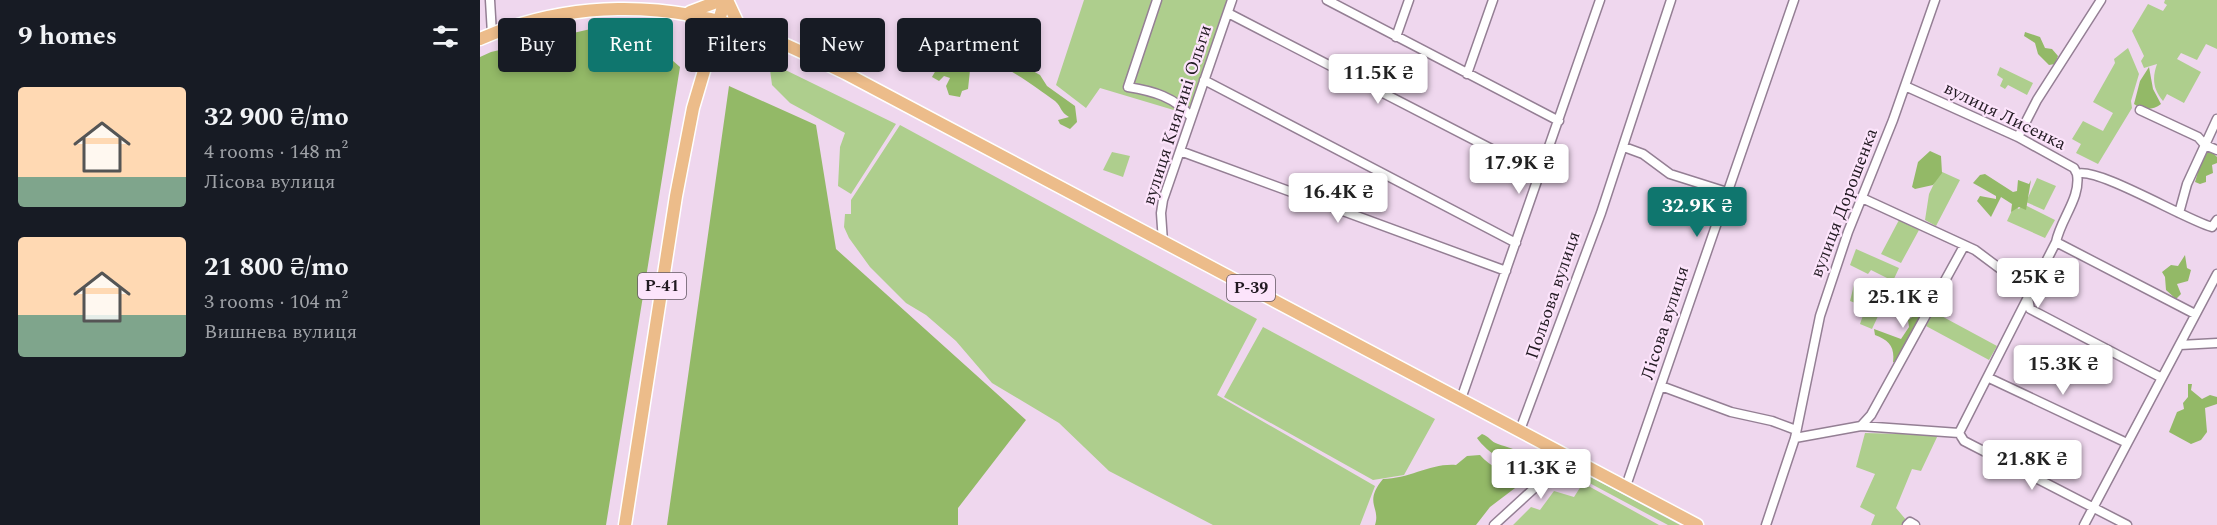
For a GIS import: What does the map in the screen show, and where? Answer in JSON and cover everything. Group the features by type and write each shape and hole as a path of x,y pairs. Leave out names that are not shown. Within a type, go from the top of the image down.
{"main road":[{"path":"686,14 725,0 735,18"},
{"name":"Р-41","path":"719,18 725,0"},
{"name":"Р-39","path":"486,36 548,17 604,9 656,9 704,18"},
{"path":"686,14 691,18"},
{"name":"Р-39","path":"788,46 845,73 1697,525"},
{"name":"Р-41","path":"625,525 676,196 693,108 703,72"}],"street":[{"path":"486,36 490,0"},
{"path":"1157,0 1128,87 1169,98 1182,105 1191,117"},
{"name":"вулиця Княгині Ольги","path":"1163,242 1161,213 1163,200 1232,0"},
{"path":"1327,0 1559,121"},
{"path":"1396,37 1409,0"},
{"path":"1467,74 1493,0"},
{"path":"1461,399 1600,0"},
{"name":"Польова вулиця","path":"1520,430 1552,352 1624,147 1671,0"},
{"name":"Лісова вулиця","path":"1626,486 1794,0"},
{"name":"вулиця Дорошенка","path":"1766,525 1795,434 1820,316 1935,0"},
{"path":"2018,137 2037,100 2101,0"},
{"path":"1228,13 1540,174"},
{"path":"1204,80 1516,243"},
{"name":"вулиця Лисенка","path":"1905,86 2018,137 2074,168 2077,174 2094,175 2179,213 2215,226"},
{"path":"2140,110 2198,137 2205,145 2217,150"},
{"path":"2179,213 2187,184 2217,119"},
{"path":"1624,147 1643,154 1670,174 1727,192"},
{"path":"1180,151 1506,271"},
{"path":"1959,433 1989,378 1997,356 2056,242 2062,220 2078,190 2077,174"},
{"path":"1862,198 1975,250 2026,288 2030,309 2162,378"},
{"path":"2056,242 2195,314"},
{"path":"1861,426 1871,415 1964,246"},
{"path":"2084,525 2217,274"},
{"path":"2180,345 2217,343"},
{"path":"1989,378 2127,443"},
{"path":"1661,386 1731,412 1772,421 1795,434 1861,426 1959,433"},
{"path":"1959,433 1964,441 2127,525"},
{"path":"1494,525 1540,483 1565,454"},
{"path":"1907,525 1910,522 1915,525"}],"green space":[{"path":"1084,0 1228,0 1192,110 1187,114 1100,88 1086,108 1056,85"},
{"path":"2165,0 2217,0 2217,49 2206,44 2197,60 2181,53 2177,59 2201,72 2184,103 2167,94 2163,101 2160,97 2154,83 2157,64 2144,68 2141,61 2144,56 2132,31 2148,4 2163,11 2167,5 2164,3"},
{"path":"588,30 588,72 673,72 673,61 680,67 606,525 480,525 480,57 498,50 498,72 576,72 576,32"},
{"path":"2025,32 2040,37 2045,48 2052,49 2058,56 2055,64 2049,65 2038,54 2035,43 2024,36"},
{"path":"2128,48 2139,74 2131,101 2132,108 2098,164 2076,153 2081,144 2072,139 2083,121 2103,131 2113,113 2093,102 2115,63 2114,59"},
{"path":"2000,67 2033,83 2027,95 2008,85 2005,89 2000,86 2003,79 1997,75"},
{"path":"2149,67 2153,89 2161,104 2147,109 2134,104 2140,81"},
{"path":"788,71 896,124 851,194 838,186 840,147 845,133 790,103 772,85 770,72"},
{"path":"935,72 970,72 968,89 962,91 960,97 949,95 946,86 950,78 944,76 939,81 932,77"},
{"path":"1012,72 1035,72 1040,75 1047,86 1075,106 1077,122 1070,129 1060,124 1058,120 1069,117 1055,101"},
{"path":"729,86 816,125 836,249 1026,420 958,508 958,525 667,525"},
{"path":"900,125 1257,319 1217,395 1375,486 1360,525 1213,525 1109,471 1059,423 992,383 956,341 926,315 906,303 870,267 849,238 844,227 845,214 851,214 851,200"},
{"path":"2209,149 2217,157 2217,163 2212,165 2213,173 2206,176 2206,182 2200,184 2195,182 2204,151"},
{"path":"1930,151 1941,156 1942,173 1933,185 1915,189 1912,187 1918,162"},
{"path":"1112,152 1130,156 1123,177 1103,170"},
{"path":"1940,171 1960,180 1936,226 1925,220 1929,194"},
{"path":"1985,174 2013,192 2017,191 2018,180 2029,184 2031,180 2026,210 2019,207 2011,212 2012,204 2001,197 1991,217 1977,201 1980,196 1996,199 1996,196 1973,183 1980,175"},
{"path":"2037,178 2056,186 2044,210 2026,202"},
{"path":"2023,204 2055,220 2045,238 2007,221 2014,206 2019,209"},
{"path":"1899,220 1919,230 1901,263 1881,254"},
{"path":"1856,249 1899,268 1893,281 1871,270 1868,274 1850,265"},
{"path":"2185,255 2187,268 2191,270 2188,281 2177,284 2181,294 2176,299 2166,290 2165,277 2162,272 2171,265 2178,266"},
{"path":"1854,285 1886,299 1872,329 1860,324 1866,307 1850,301"},
{"path":"1890,295 1893,300 1919,312 1921,316 1896,363 1893,362 1890,345 1875,335 1874,329 1901,339 1909,327 1908,320 1915,315 1906,308 1888,302"},
{"path":"1934,312 1997,346 1989,360 1926,326"},
{"path":"1263,327 1435,419 1404,475 1373,480 1224,397"},
{"path":"2188,384 2192,384 2191,390 2202,399 2210,395 2217,397 2217,404 2205,408 2207,432 2201,440 2191,444 2169,432 2177,412 2184,409 2183,403 2188,397"},
{"path":"1865,433 1938,435 1921,471 1912,469 1896,508 1907,521 1903,525 1871,525 1875,515 1860,507 1875,474 1856,467"},
{"path":"1482,434 1530,458 1537,468 1526,473 1493,454 1477,438"},
{"path":"1480,455 1519,485 1490,507 1476,525 1375,525 1376,514 1373,499 1383,479 1402,477 1438,466 1456,465 1467,456"},
{"path":"1569,469 1585,474 1680,525 1668,525 1567,471"},
{"path":"1583,483 1659,525 1513,525 1531,507 1540,510 1554,491 1574,497"}]}
